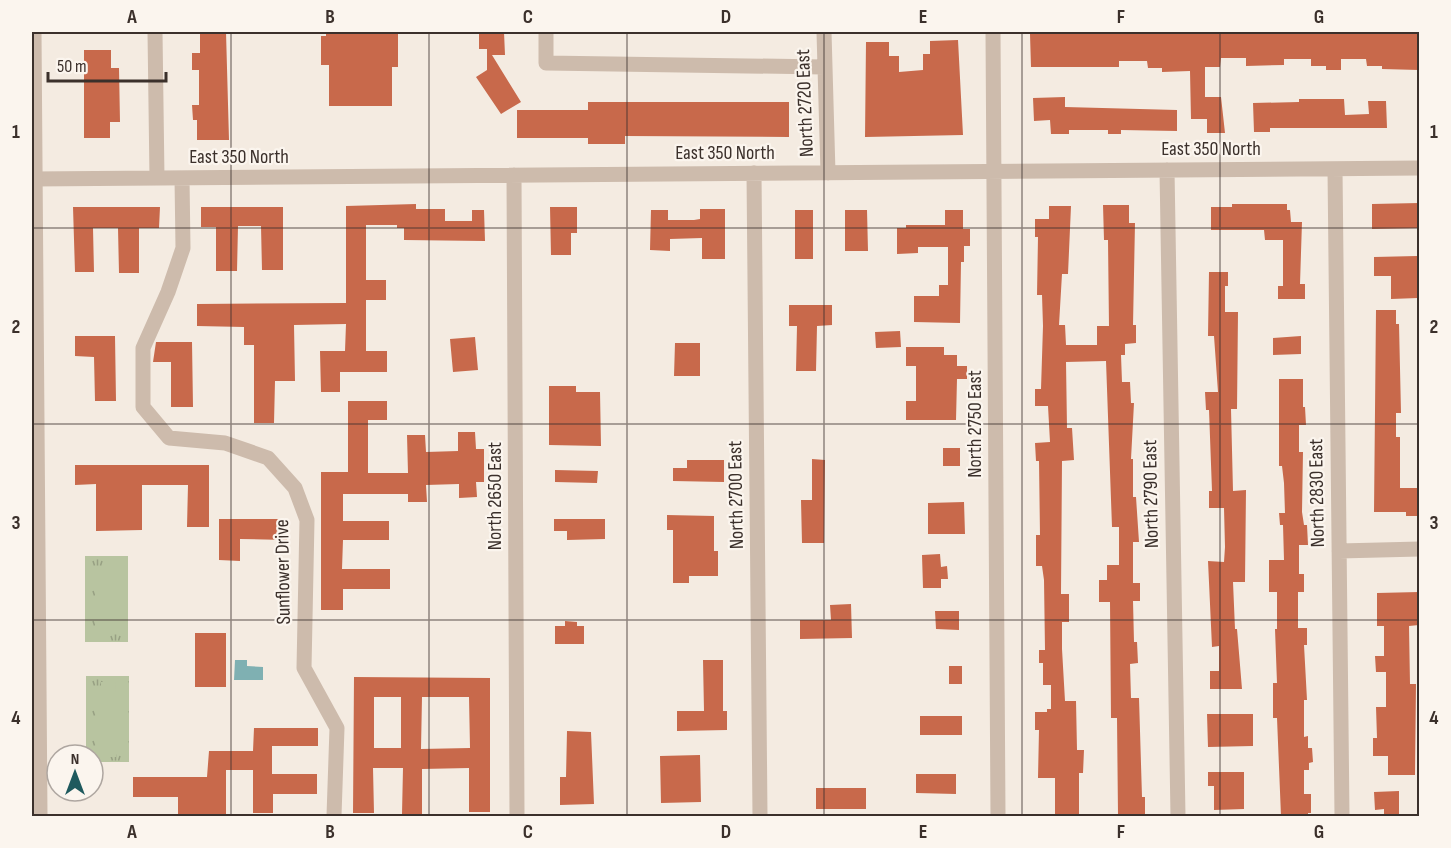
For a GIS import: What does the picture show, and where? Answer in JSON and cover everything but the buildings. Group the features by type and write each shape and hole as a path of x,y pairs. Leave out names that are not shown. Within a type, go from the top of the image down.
{"street":[{"path":"34,32 34,700 40,816"},
{"path":"155,32 157,178"},
{"path":"546,32 546,63 824,67"},
{"name":"North 2720 East","path":"824,32 828,173"},
{"name":"North 2750 East","path":"993,32 999,816"},
{"name":"East 350 North","path":"33,179 1419,168"},
{"name":"North 2830 East","path":"1335,169 1342,816"},
{"name":"North 2790 East","path":"1167,170 1178,816"},
{"name":"North 2700 East","path":"754,173 760,816"},
{"name":"North 2650 East","path":"514,176 517,816"},
{"name":"Sunflower Drive","path":"182,178 183,249 168,292 143,348 143,407 169,438 225,443 268,458 295,488 307,520 304,668 337,728 334,816"},
{"path":"1339,551 1419,549"}],"green space":[{"path":"85,556 128,556 128,642 85,642"},
{"path":"95,572 121,572 121,628 95,628"},
{"path":"86,676 129,676 129,762 105,762 105,743 86,743"},
{"path":"101,682 115,682 116,692 122,692 122,748 116,748 116,757 105,757 105,743 96,743 96,692 101,692"}],"water":[{"path":"235,660 247,660 247,666 263,667 263,680 234,680"}]}
